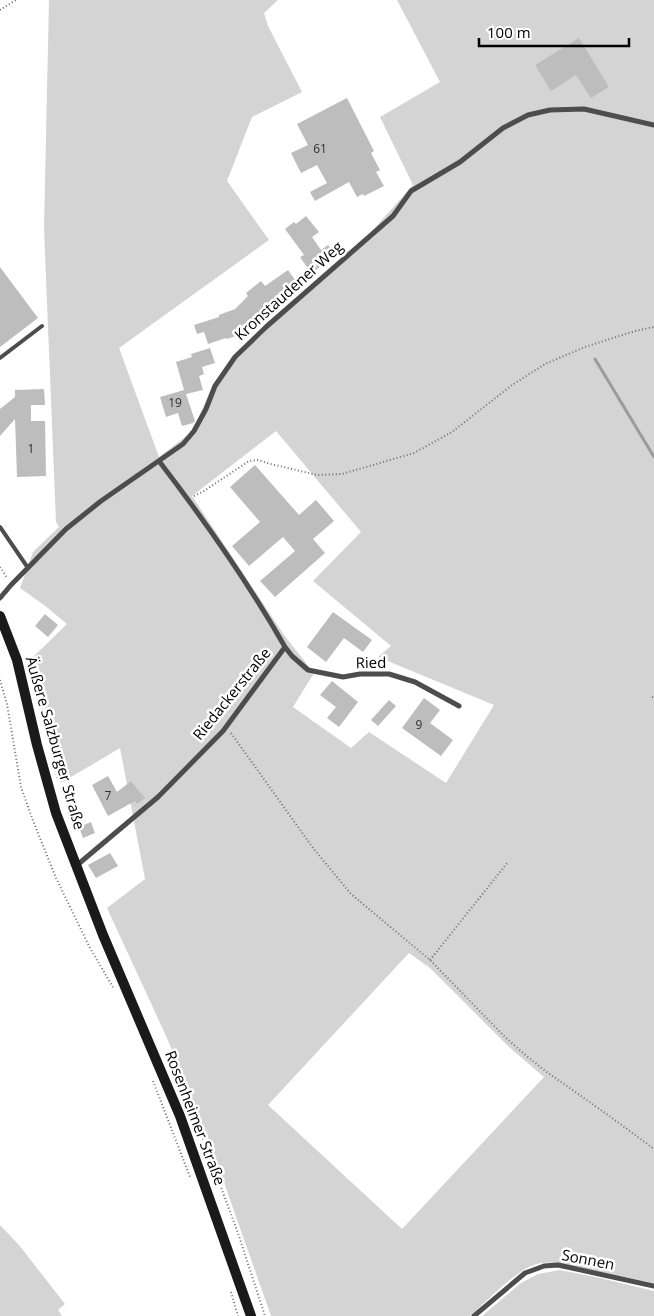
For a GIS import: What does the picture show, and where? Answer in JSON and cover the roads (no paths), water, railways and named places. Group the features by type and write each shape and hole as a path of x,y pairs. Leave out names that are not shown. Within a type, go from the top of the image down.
{"main road":[{"name":"Äußere Salzburger Straße","path":"0,616 17,660 37,745 56,813 102,935"},
{"name":"Rosenheimer Straße","path":"102,935 180,1116 251,1316"}],"street":[{"name":"Kronstaudener Weg","path":"0,598 66,530 101,501 183,444 194,431 206,409 215,386 234,357 393,216 412,191 460,162 503,128 528,115 550,110 584,110 654,125"},
{"name":"Riedackerstraße","path":"76,866 158,797 226,726 285,647 236,567 159,461"},
{"name":"Ried","path":"285,647 308,670 343,677 360,674 389,674 415,682 459,706"},
{"name":"Sonnen","path":"474,1316 525,1273 544,1266 558,1266 654,1286"}],"lane":[{"path":"0,358 42,326"},
{"path":"0,527 28,568"}],"waterway":[{"path":"595,359 654,457"}]}
